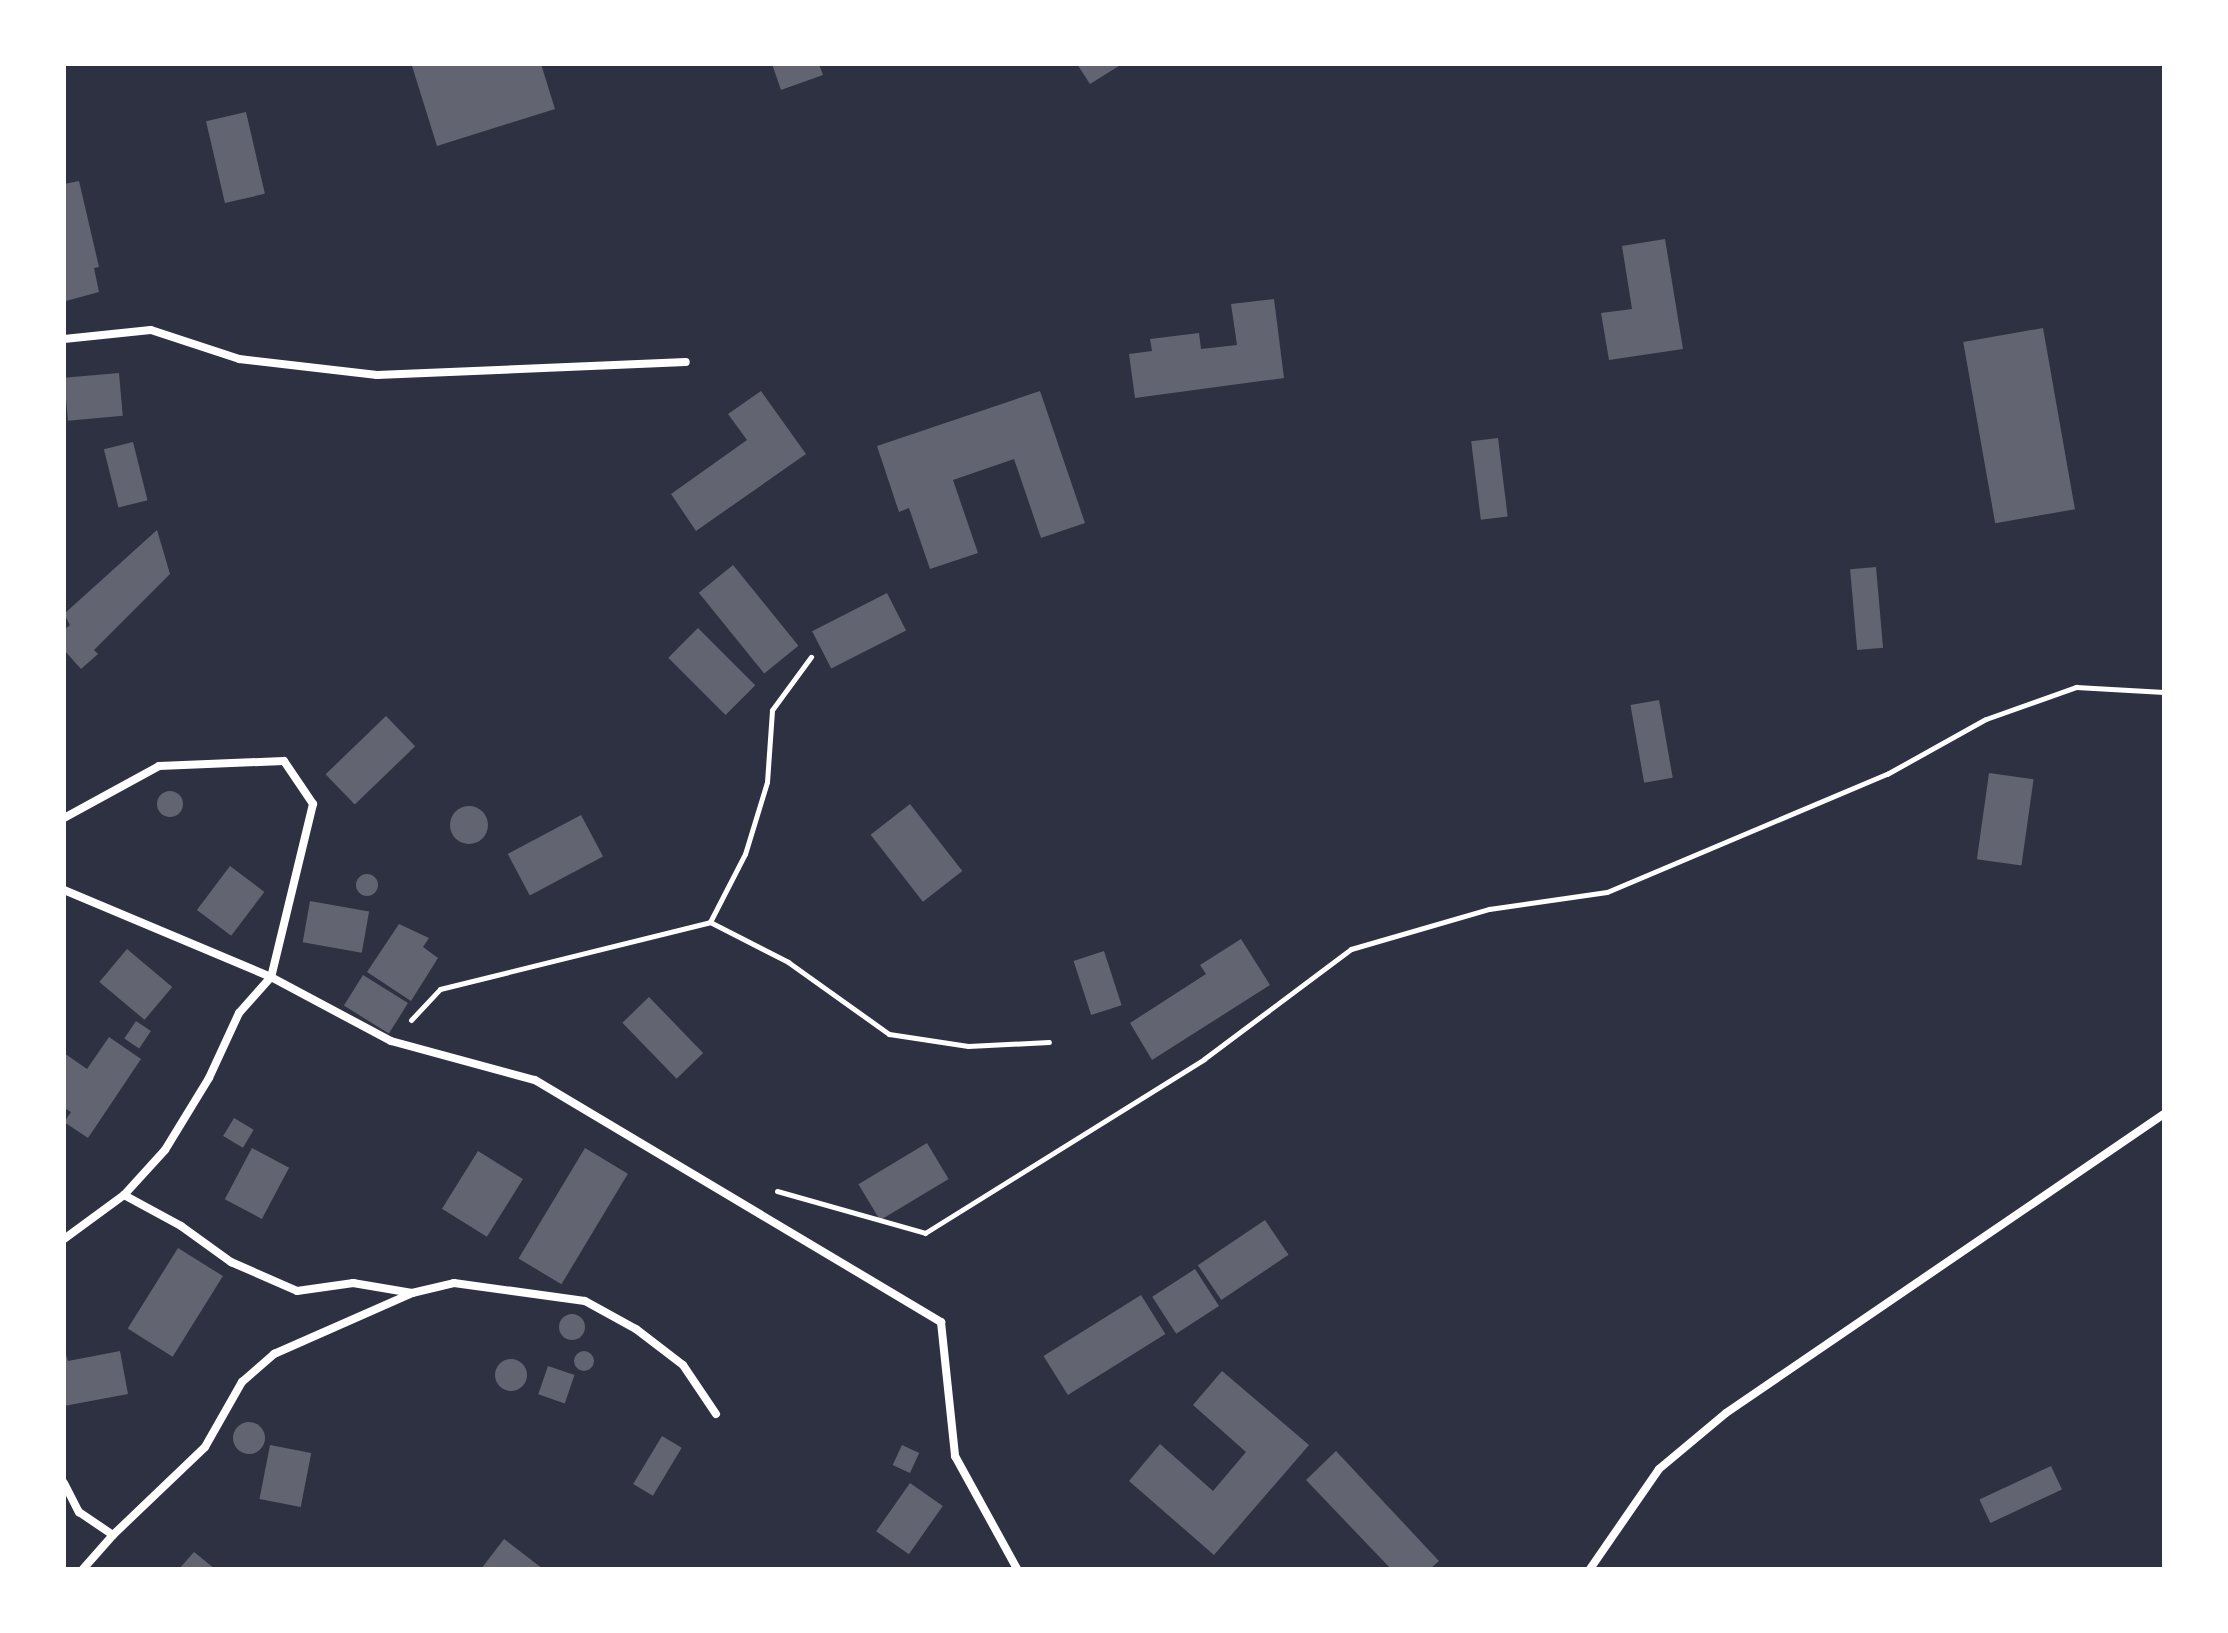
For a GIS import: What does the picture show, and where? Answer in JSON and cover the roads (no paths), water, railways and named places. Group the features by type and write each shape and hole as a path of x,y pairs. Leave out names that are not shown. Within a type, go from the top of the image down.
{"street":[{"path":"64,339 151,330 239,359 377,375 686,362"},
{"path":"64,818 159,766 284,761 313,804 271,977 239,1013 209,1078 165,1150 124,1195 64,1239"},
{"path":"64,890 271,977 391,1041 535,1080 941,1322 955,1456 1017,1569"},
{"path":"1590,1569 1659,1469 1726,1413 2164,1114"},
{"path":"124,1195 181,1226 231,1262 297,1291 353,1283 412,1293"},
{"path":"83,1569 113,1535 205,1447 242,1382 274,1354 412,1293 454,1283 585,1301 636,1329 683,1365 716,1414"},
{"path":"64,1483 79,1512 113,1535"}]}
